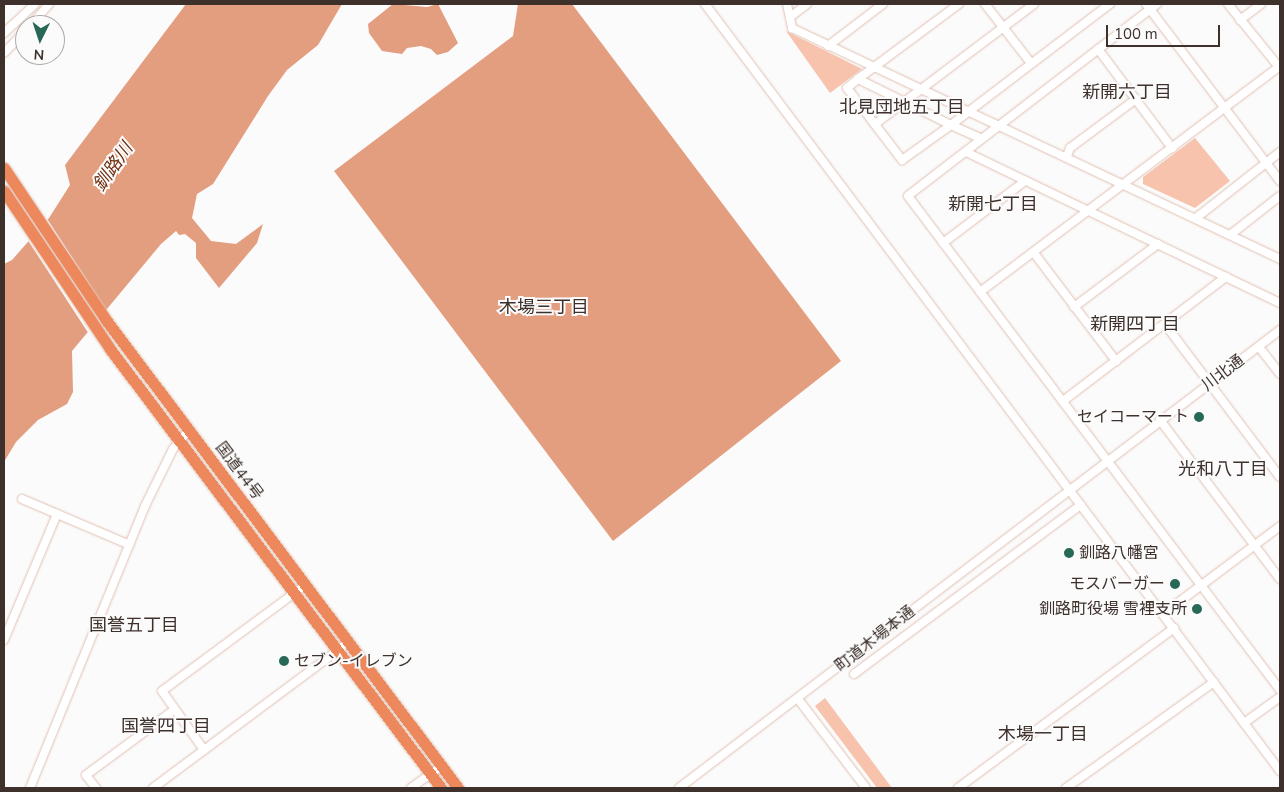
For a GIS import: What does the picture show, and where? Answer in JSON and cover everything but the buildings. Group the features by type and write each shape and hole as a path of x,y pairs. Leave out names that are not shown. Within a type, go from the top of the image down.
{"highway":[{"name":"国道44号","path":"4,168 106,320 458,788"},
{"name":"国道44号","path":"4,191 98,330 441,788"}],"street":[{"path":"4,33 35,4"},
{"path":"40,15 49,4"},
{"path":"705,4 1280,771"},
{"path":"787,4 792,28 919,90 1125,183 1280,259"},
{"path":"790,17 807,4"},
{"path":"828,46 884,4"},
{"path":"959,4 872,67 847,88 902,160 1110,4"},
{"path":"985,4 1031,63"},
{"path":"875,124 1034,4"},
{"path":"1157,4 1148,7 1098,49 980,138 966,152 908,196 1280,690"},
{"path":"980,292 1034,253 1224,107 1280,67 1228,4"},
{"path":"1240,20 1260,4"},
{"path":"1148,7 1280,181"},
{"path":"4,53 15,41"},
{"path":"1098,49 1172,148"},
{"path":"858,79 980,138"},
{"path":"1067,156 1070,148 1136,100"},
{"path":"966,152 1280,303"},
{"path":"1196,218 1280,152"},
{"path":"944,243 1025,181"},
{"path":"1230,234 1280,196"},
{"path":"1074,307 1158,244"},
{"path":"1034,253 1116,361"},
{"path":"1063,401 1226,277"},
{"path":"1165,324 1280,477"},
{"name":"川北通","path":"1068,488 1280,330"},
{"path":"1259,347 1280,374"},
{"path":"1160,420 1280,580"},
{"path":"30,788 145,506 179,440 188,431"},
{"name":"町道木場本通","path":"679,788 798,700 1068,488"},
{"path":"22,499 130,545"},
{"path":"854,674 1081,505"},
{"path":"4,640 57,514"},
{"path":"1163,614 1280,526"},
{"path":"204,750 162,691 305,585"},
{"path":"958,788 1174,628"},
{"path":"153,788 349,642"},
{"path":"1066,788 1214,682"},
{"path":"1244,723 1280,696"},
{"path":"798,700 866,788"},
{"path":"96,788 86,776 174,710"},
{"path":"411,788 440,766"}],"shaded area":[{"path":"786,31 862,69 830,93"},
{"path":"1195,138 1230,181 1195,208 1143,184 1143,177"},
{"path":"825,698 892,788 877,788 815,706"}],"water":[{"name":"釧路川","path":"186,4 342,4 318,45 287,70 268,96 213,184 197,194 192,218 211,241 236,244 263,224 257,243 219,288 196,258 196,243 185,234 179,235 176,231 161,244 72,351 73,392 67,404 38,420 16,442 4,462 4,264 12,260 49,218 70,185 65,165"},
{"path":"393,4 427,7 438,4 458,43 448,52 437,55 431,49 421,46 407,48 402,54 382,51 369,33 368,24"},
{"path":"518,4 572,4 841,361 613,541 334,171 513,36"}],"pier":[{"path":"46,217 108,313 89,334 27,239"}],"place":[{"name":"セイコーマート","path":"1199,417"},
{"name":"釧路八幡宮","path":"1069,553"},
{"name":"モスバーガー","path":"1175,584"},
{"name":"釧路町役場 雪裡支所","path":"1197,609"},
{"name":"セブン-イレブン","path":"284,661"}],"district":[{"name":"新開六丁目","path":"1127,92"},
{"name":"北見団地五丁目","path":"902,107"},
{"name":"新開七丁目","path":"993,204"},
{"name":"木場三丁目","path":"544,307"},
{"name":"新開四丁目","path":"1135,324"},
{"name":"光和八丁目","path":"1223,469"},
{"name":"国誉五丁目","path":"134,625"},
{"name":"国誉四丁目","path":"166,726"},
{"name":"木場一丁目","path":"1043,734"}]}
